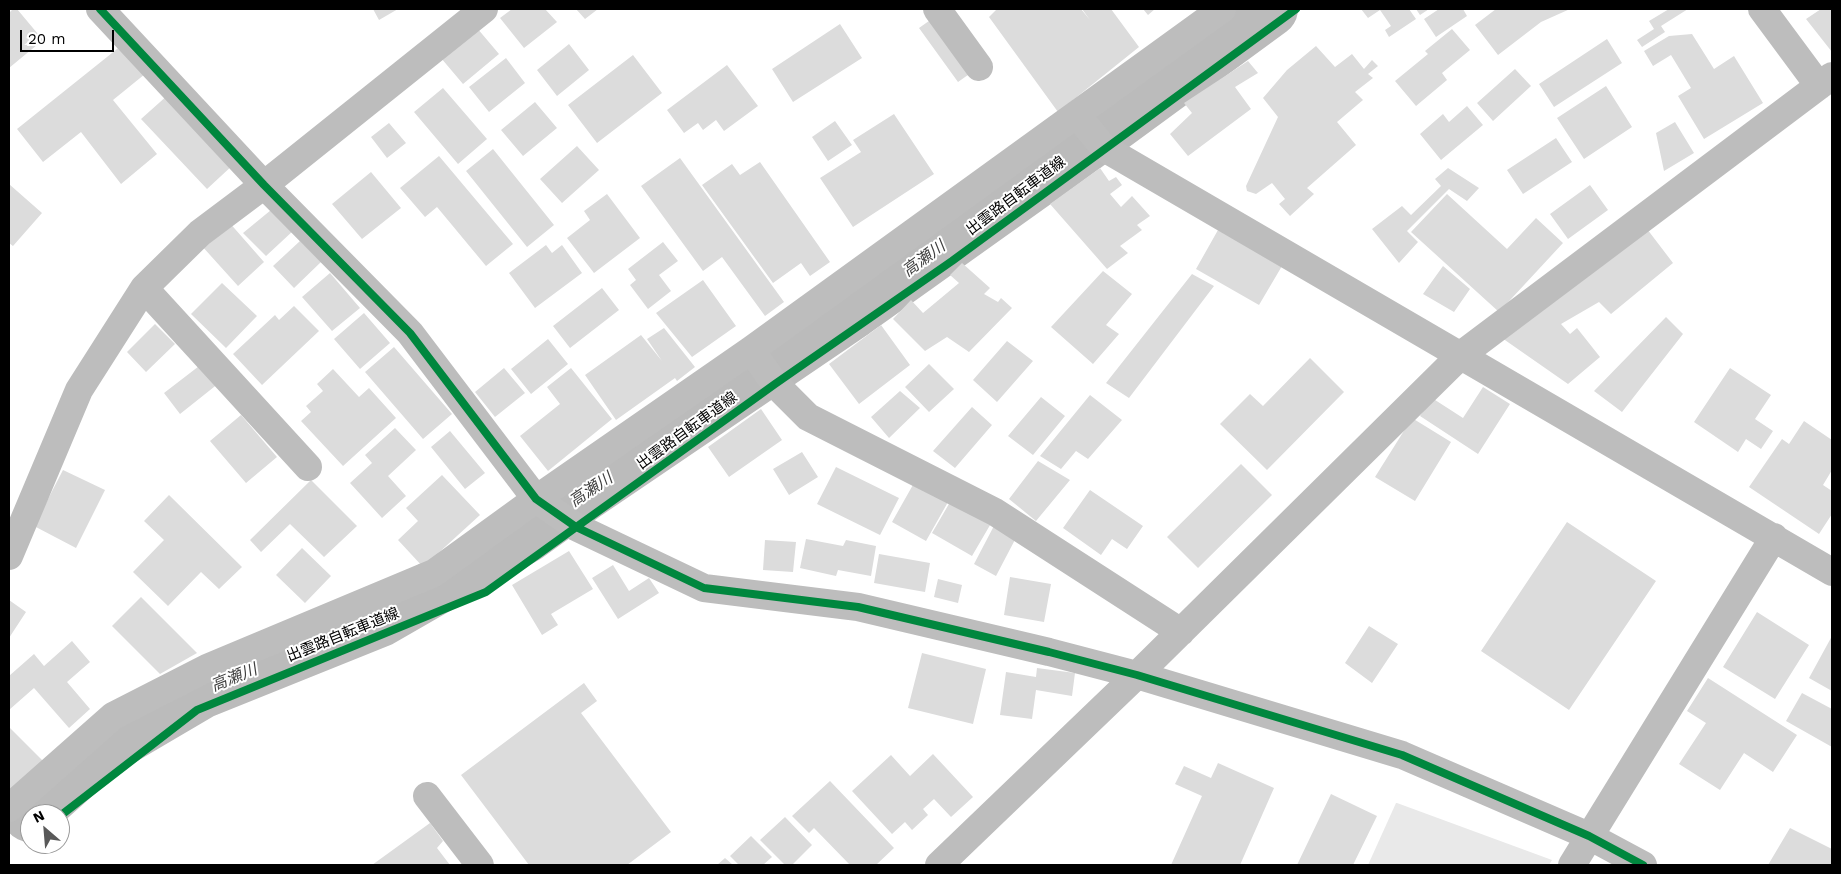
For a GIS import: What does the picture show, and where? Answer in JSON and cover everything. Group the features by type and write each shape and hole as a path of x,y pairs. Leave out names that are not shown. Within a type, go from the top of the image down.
{"street":[{"path":"100,9 264,185 410,334 536,498 576,528 704,588 858,607 1137,675 1402,755 1589,836 1644,865"},
{"path":"9,556 79,390 144,288 200,232 264,185 484,9"},
{"path":"936,9 979,68"},
{"path":"9,808 113,716 207,668 434,574 536,498 751,350 1222,9"},
{"path":"939,865 1137,675 1461,355 1826,81 1762,9"},
{"path":"1077,115 1104,148 1832,572"},
{"path":"144,288 308,467"},
{"path":"751,350 775,384 808,418 995,512 1181,632"},
{"path":"1572,865 1774,537"},
{"path":"427,796 480,865"}],"shaded area":[{"path":"1396,803 1552,860 1549,865 1368,865"}],"building":[{"path":"13,9 17,9 43,40 9,68 9,13"},
{"path":"373,9 398,9 379,20"},
{"path":"512,9 545,9 557,22 524,48 500,18"},
{"path":"576,9 598,9 585,19"},
{"path":"997,9 1081,9 1090,20 1082,9 1111,9 1139,47 1058,112 989,17"},
{"path":"1143,9 1155,9 1148,15"},
{"path":"1361,9 1409,9 1416,19 1389,37 1385,30 1391,26 1380,10 1368,18"},
{"path":"1416,9 1429,9 1420,15"},
{"path":"1439,9 1463,9 1467,16 1436,37 1424,19"},
{"path":"1496,9 1570,9 1541,22 1498,55 1475,25"},
{"path":"1669,9 1688,9 1661,26 1665,32 1642,47 1637,40 1654,29 1649,21"},
{"path":"1821,9 1832,9 1832,52 1806,19"},
{"path":"936,16 975,70 958,82 919,28"},
{"path":"840,24 862,58 793,102 772,69"},
{"path":"477,28 499,54 463,84 441,58"},
{"path":"1452,29 1470,50 1442,73 1447,80 1416,106 1395,81 1428,54 1425,51"},
{"path":"1692,34 1714,69 1734,56 1763,103 1704,139 1678,96 1691,88 1671,55 1653,66 1644,51 1669,36"},
{"path":"1607,39 1622,63 1554,107 1539,84"},
{"path":"569,44 589,70 557,96 537,70"},
{"path":"122,45 145,74 113,100 157,154 121,184 81,132 43,162 17,129"},
{"path":"1316,46 1335,67 1352,54 1364,69 1372,60 1378,66 1368,74 1373,78 1355,92 1363,100 1337,122 1356,145 1307,188 1314,194 1290,216 1279,204 1285,199 1272,183 1256,194 1247,191 1246,186 1278,117 1263,98 1287,70"},
{"path":"633,55 662,93 597,143 568,105"},
{"path":"506,58 525,83 489,112 469,87"},
{"path":"1248,61 1258,73 1235,87 1251,109 1188,156 1170,134 1192,113 1184,103"},
{"path":"727,65 758,106 724,131 716,120 703,130 698,123 684,133 667,110"},
{"path":"1515,69 1531,86 1493,121 1477,103"},
{"path":"1606,86 1632,127 1584,159 1557,118"},
{"path":"443,88 487,139 458,164 414,112"},
{"path":"169,94 234,164 207,189 141,119"},
{"path":"535,102 557,128 523,156 501,130"},
{"path":"1467,106 1483,125 1441,160 1420,134 1443,114 1449,122"},
{"path":"894,114 934,174 853,227 820,178 861,152 853,140"},
{"path":"835,121 852,145 828,161 812,137"},
{"path":"1675,122 1694,153 1664,171 1656,133"},
{"path":"389,123 406,143 387,158 371,137"},
{"path":"1556,138 1572,162 1523,194 1507,170"},
{"path":"577,146 599,170 562,203 540,179"},
{"path":"493,149 554,225 527,247 466,171"},
{"path":"439,156 513,244 486,266 437,207 425,217 400,188"},
{"path":"680,158 784,302 765,316 722,257 703,271 641,186"},
{"path":"760,162 830,262 810,276 801,263 773,283 702,185 732,164 740,175"},
{"path":"1100,168 1109,181 1116,177 1122,185 1110,194 1121,207 1132,196 1150,216 1137,225 1142,230 1120,246 1128,253 1107,269 1050,204"},
{"path":"1448,168 1479,188 1467,201 1449,189 1407,231 1418,242 1399,263 1372,229 1402,206 1411,215 1441,186 1435,179"},
{"path":"371,172 401,208 362,239 332,204"},
{"path":"9,184 42,213 13,246 9,243"},
{"path":"1590,185 1608,210 1568,239 1550,214"},
{"path":"607,194 640,238 594,273 567,238 590,220 584,211"},
{"path":"1447,194 1507,249 1536,218 1563,243 1499,312 1411,232"},
{"path":"271,210 294,230 266,256 243,233"},
{"path":"228,221 264,262 238,286 201,245"},
{"path":"1644,225 1673,263 1611,314 1599,302 1561,324 1570,334 1577,328 1600,357 1568,384 1502,338"},
{"path":"1218,230 1282,266 1259,305 1196,269"},
{"path":"300,241 321,262 294,288 273,266"},
{"path":"663,242 678,261 659,275 671,291 648,309 630,285 636,280 628,269"},
{"path":"546,245 552,253 562,245 582,273 535,308 509,273"},
{"path":"962,263 990,288 984,294 998,302 1001,298 1012,308 969,352 947,337 925,351 893,319 911,300 923,313 959,283 950,275"},
{"path":"1443,266 1470,289 1454,312 1423,294"},
{"path":"1103,271 1132,294 1106,325 1119,334 1093,364 1051,327"},
{"path":"330,273 360,308 332,331 302,297"},
{"path":"1192,274 1214,286 1129,398 1106,383"},
{"path":"703,280 736,326 692,357 656,313"},
{"path":"222,283 257,316 226,348 191,314"},
{"path":"602,288 619,310 570,348 553,326"},
{"path":"294,306 319,331 262,385 233,354 275,315 279,320"},
{"path":"364,313 390,343 360,369 334,339"},
{"path":"1666,317 1683,334 1622,412 1594,391"},
{"path":"155,324 175,344 146,372 127,352"},
{"path":"881,325 910,365 859,404 829,364"},
{"path":"664,328 695,367 677,381 675,378 616,420 585,375 641,335 662,361 647,339"},
{"path":"548,339 568,364 531,394 511,369"},
{"path":"1007,341 1033,361 997,402 973,380"},
{"path":"394,347 452,414 423,439 365,372"},
{"path":"1310,358 1344,392 1267,470 1220,424 1250,394 1263,406"},
{"path":"203,363 219,383 180,414 164,393"},
{"path":"929,364 954,389 929,412 905,387"},
{"path":"504,368 525,393 495,417 475,392"},
{"path":"571,368 612,419 548,471 520,436 560,404 547,387"},
{"path":"1730,368 1771,395 1755,419 1773,431 1761,449 1746,439 1738,452 1694,422"},
{"path":"333,369 359,397 369,388 396,418 343,466 301,421 311,412 306,406 323,391 317,384"},
{"path":"1483,387 1510,404 1478,454 1420,416 1432,398 1463,418"},
{"path":"900,391 920,408 889,438 871,417"},
{"path":"1090,395 1122,420 1088,459 1076,451 1061,469 1040,456"},
{"path":"1041,397 1065,416 1033,455 1008,436"},
{"path":"972,407 992,425 955,468 933,451"},
{"path":"761,409 782,440 729,477 708,447"},
{"path":"241,415 277,457 246,483 210,441"},
{"path":"1412,418 1451,442 1415,501 1375,477"},
{"path":"1804,421 1832,440 1832,470 1823,485 1832,491 1832,514 1819,534 1749,487 1782,439 1789,444"},
{"path":"395,428 416,450 388,476 406,496 382,518 350,483 372,463 365,455"},
{"path":"450,431 485,473 465,489 431,447"},
{"path":"802,452 818,477 789,495 773,469"},
{"path":"1038,461 1070,480 1036,521 1009,499"},
{"path":"1241,464 1272,495 1198,568 1167,537"},
{"path":"836,467 899,498 880,535 817,504"},
{"path":"63,470 105,490 76,548 34,526"},
{"path":"442,475 480,515 423,567 398,540 418,521 406,508"},
{"path":"311,480 357,526 324,557 290,524 261,552 250,540"},
{"path":"914,483 948,502 926,541 892,522"},
{"path":"1090,490 1143,526 1127,549 1112,539 1101,555 1063,528"},
{"path":"169,495 242,567 219,589 201,572 168,606 133,572 164,540 144,521"},
{"path":"953,497 993,520 972,556 932,533"},
{"path":"996,522 1018,534 996,576 974,564"},
{"path":"1567,522 1656,581 1569,710 1481,651"},
{"path":"806,539 843,546 846,540 876,546 871,576 838,570 836,576 800,568"},
{"path":"765,540 796,542 793,572 763,570"},
{"path":"302,548 331,576 305,603 276,575"},
{"path":"569,551 593,589 551,614 558,625 542,635 512,585"},
{"path":"879,554 930,563 925,592 874,583"},
{"path":"613,565 629,591 649,578 659,593 618,619 592,578"},
{"path":"1010,577 1051,584 1044,622 1004,615"},
{"path":"938,579 962,585 958,603 934,597"},
{"path":"141,597 197,653 160,674 112,626"},
{"path":"9,600 26,612 9,638"},
{"path":"1757,612 1809,645 1775,699 1723,667"},
{"path":"1369,626 1398,644 1372,683 1345,663"},
{"path":"1832,636 1832,691 1809,678"},
{"path":"72,641 90,662 67,682 90,709 69,728 34,688 9,710 9,676 34,654 44,666"},
{"path":"922,653 986,669 973,724 908,708"},
{"path":"1037,668 1075,673 1072,696 1036,690 1032,719 1000,715 1006,672 1036,677"},
{"path":"1708,678 1797,735 1773,772 1744,753 1720,790 1679,764 1706,723 1687,711"},
{"path":"584,683 597,701 581,713 671,832 627,865 529,865 461,775"},
{"path":"1802,693 1832,709 1832,747 1786,721"},
{"path":"9,727 44,762 9,796"},
{"path":"933,754 973,797 951,817 934,799 923,809 928,815 912,830 905,822 892,834 852,791 891,755 910,776"},
{"path":"1218,763 1274,788 1240,865 1171,865 1202,796 1175,784 1184,766 1211,778"},
{"path":"830,781 894,848 876,865 850,865 814,828 809,833 792,816"},
{"path":"1331,794 1377,816 1353,865 1297,865"},
{"path":"785,817 812,845 792,865 785,865 760,840"},
{"path":"430,823 443,841 437,848 450,865 372,865"},
{"path":"1790,828 1832,849 1832,865 1768,865"},
{"path":"751,836 772,857 763,865 739,865 730,856"},
{"path":"725,858 733,865 717,865"}],"waterway":[{"name":"高瀬川","path":"41,804 104,748 201,691 380,619 526,535 586,492 854,310 1049,171 1270,9"}],"cycle path":[{"path":"100,9 264,185 410,333 536,499 576,527 704,588 858,607 1049,652 1137,675 1402,755 1589,836 1643,865"},
{"name":"出雲路自転車道線","path":"70,808 197,710 486,592 775,384 952,261 1296,9"}]}
